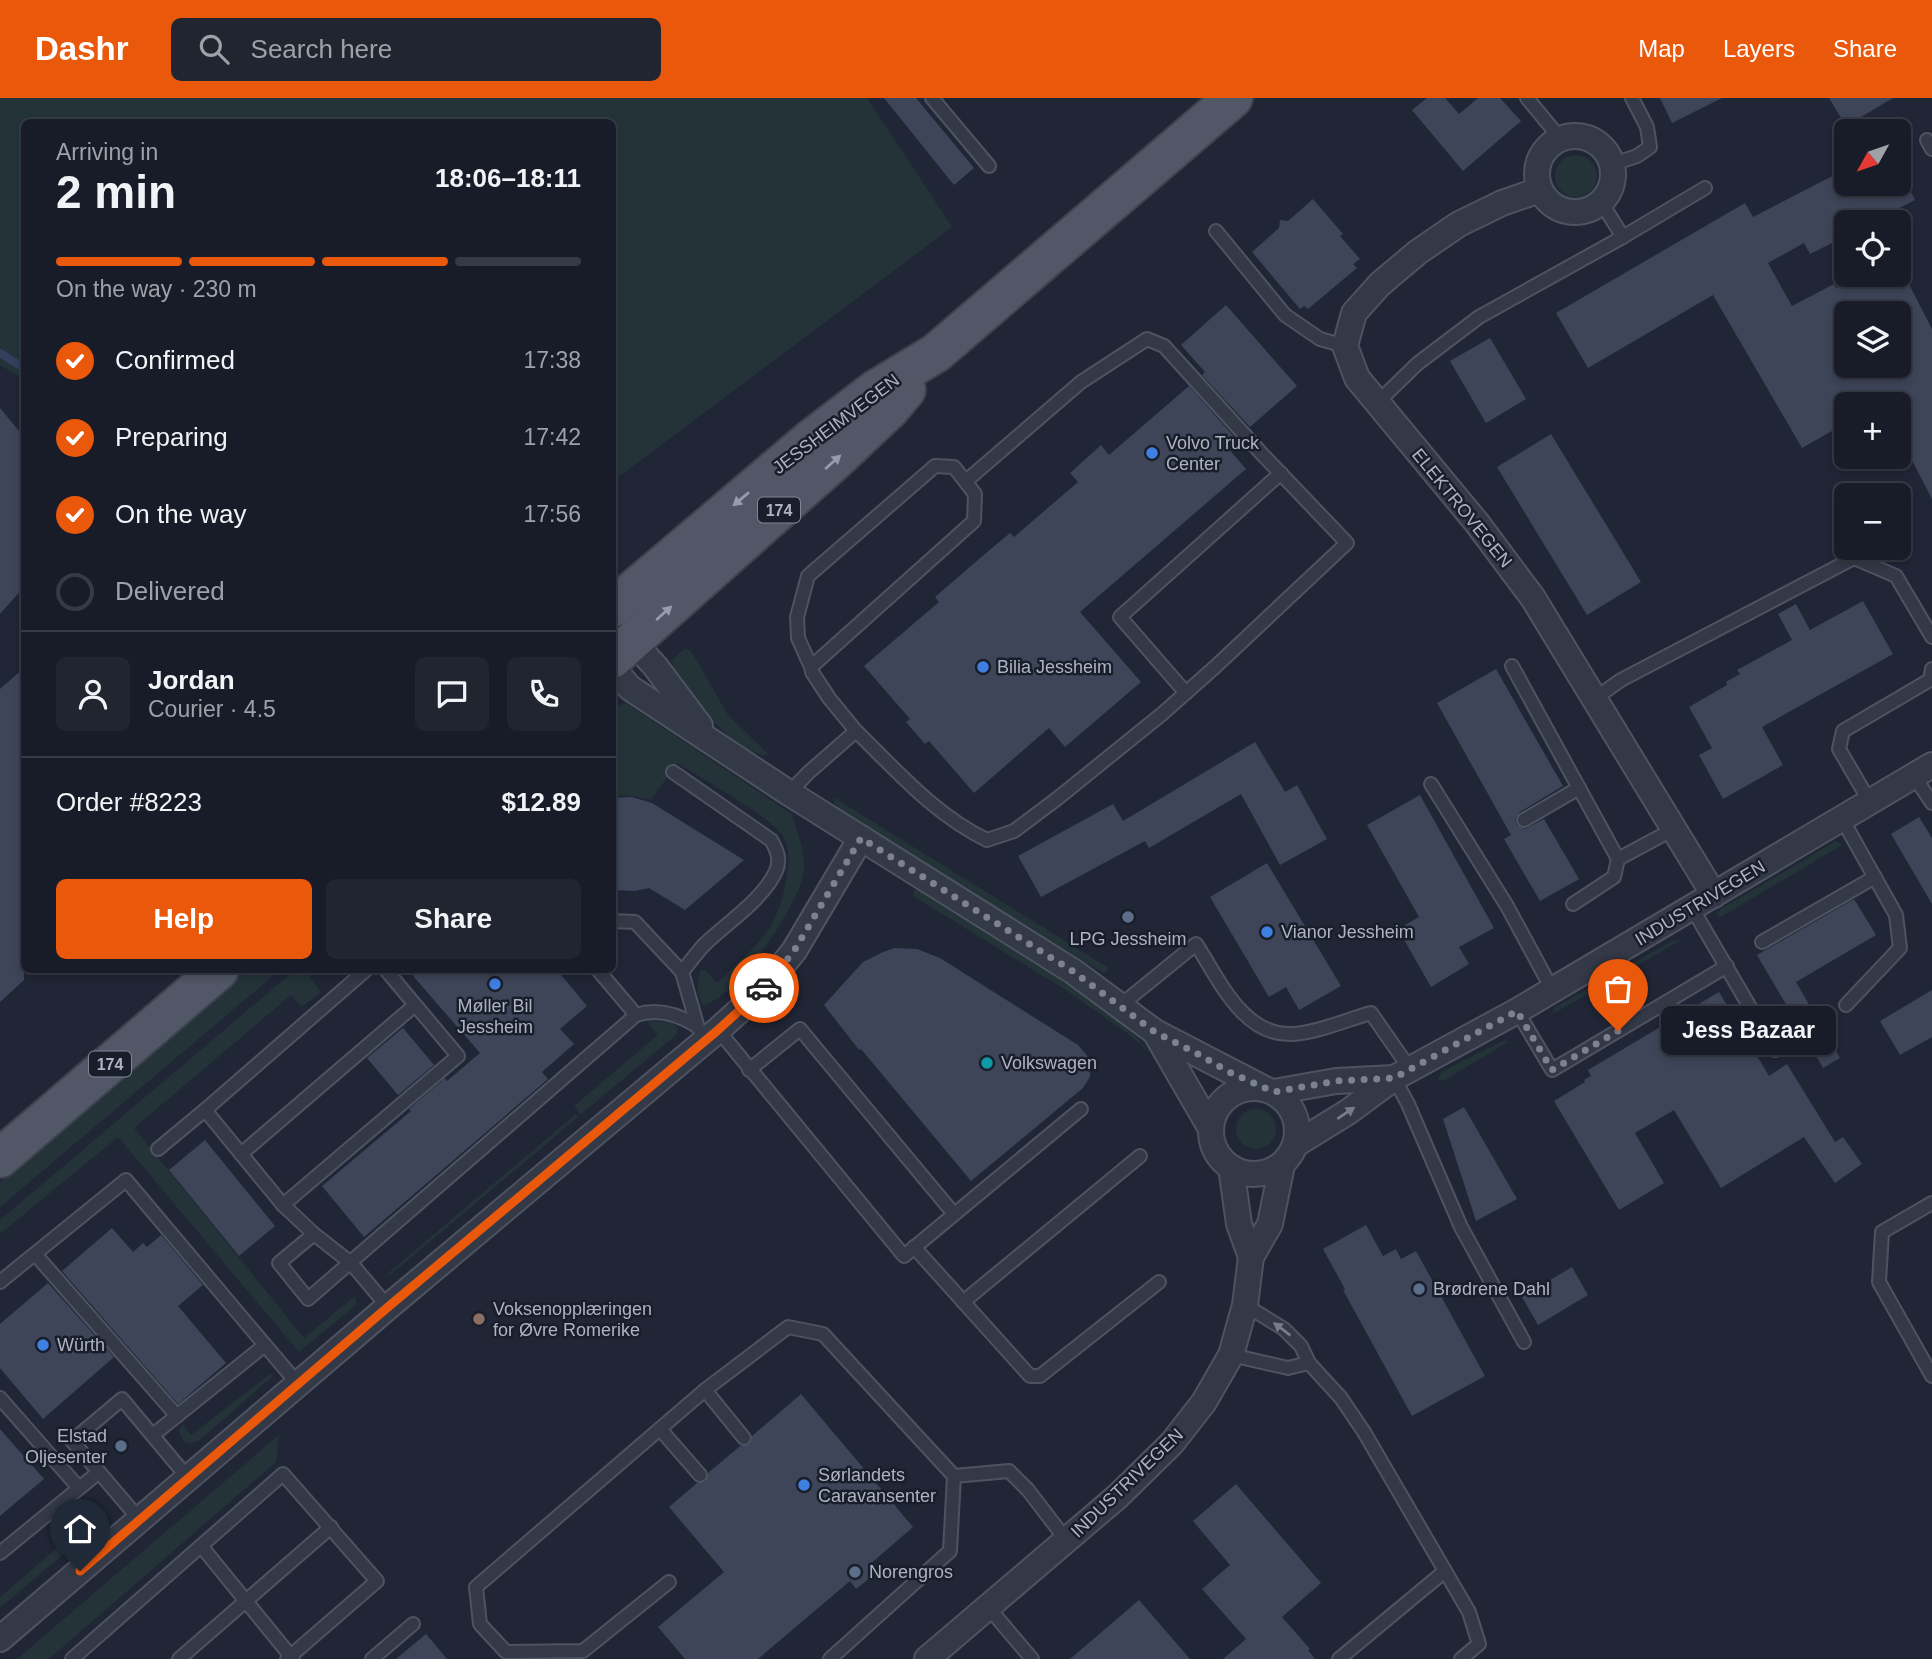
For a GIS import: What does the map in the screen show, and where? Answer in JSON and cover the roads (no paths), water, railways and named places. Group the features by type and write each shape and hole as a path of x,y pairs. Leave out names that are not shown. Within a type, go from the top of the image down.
{"main road":[{"name":"JESSHEIMVEGEN","path":"616,605 811,439 875,390 936,353 1233,98"},
{"name":"JESSHEIMVEGEN","path":"617,650 890,409 936,353"},
{"name":"174","path":"0,1158 216,973"}],"street":[{"path":"1586,137 1608,152 1613,164 1611,189 1594,208 1569,212 1557,208 1540,190 1537,178 1542,154 1560,138 1586,137"},
{"path":"1345,346 1354,313 1380,284 1418,252 1459,224 1502,203 1540,190"},
{"name":"ELEKTROVEGEN","path":"1345,346 1357,378 1376,404 1512,568 1533,598 1714,895"},
{"path":"617,650 655,666 714,743"},
{"path":"617,650 630,688 789,793 1074,972 1155,1032 1285,1100 1293,1111 1298,1133 1296,1144 1282,1164 1260,1174 1240,1172 1231,1167 1216,1151 1211,1129 1155,1032"},
{"name":"INDUSTRIVEGEN","path":"1296,1144 1402,1074 1517,1011 1923,771"},
{"path":"0,1639 707,1032 763,989 794,951 861,838"},
{"name":"INDUSTRIVEGEN","path":"1268,1090 1402,1074"},
{"path":"1211,1129 1213,1118 1224,1100 1237,1091 1249,1088 1268,1090"},
{"name":"INDUSTRIVEGEN","path":"927,1659 1118,1496 1172,1443 1204,1402 1231,1354 1245,1305 1251,1257 1269,1224 1282,1164"},
{"name":"INDUSTRIVEGEN","path":"1231,1167 1239,1224 1251,1257"}],"lane":[{"path":"932,98 989,166"},
{"path":"1527,98 1560,138"},
{"path":"1613,164 1637,156 1650,147 1647,127 1632,98"},
{"path":"1376,404 1417,364 1479,317 1623,237 1704,188"},
{"path":"1601,202 1623,237"},
{"path":"1216,231 1285,315 1320,339 1345,346"},
{"path":"811,667 974,521 975,494 954,467 934,466 808,576 797,617 798,638 811,667 829,698 856,731 931,804 960,827 987,840 1014,831 1047,807 1186,693 1347,543 1164,346 1147,339 1081,382 965,481"},
{"path":"1186,693 1120,617 1281,473"},
{"path":"1594,699 1621,680 1854,558 1896,576 1932,637"},
{"path":"1512,666 1618,859 1614,877 1573,904"},
{"path":"1870,802 1839,749 1843,731 1930,680 1932,669"},
{"path":"789,793 856,731"},
{"path":"1923,771 1932,803"},
{"path":"673,772 771,840 777,851 778,863 767,884 703,947 682,972"},
{"path":"1431,783 1507,906 1552,990"},
{"path":"1524,820 1579,788"},
{"path":"1842,819 1896,915 1900,948 1846,1005"},
{"path":"1618,859 1672,830"},
{"path":"1762,942 1875,877"},
{"path":"1692,908 1775,1051"},
{"path":"616,921 635,922 682,972 691,1000 707,1032"},
{"path":"1121,1005 1196,944 1244,1015 1264,1029 1291,1034 1371,1013 1402,1074 1408,1104 1461,1227 1524,1342"},
{"path":"1517,1011 1552,1070 1727,966"},
{"path":"158,1149 363,973"},
{"path":"284,1205 458,1056 388,973"},
{"path":"600,973 636,1016"},
{"path":"241,1153 415,1005"},
{"path":"314,1234 279,1263 308,1299 636,1016 648,1011 681,1017 707,1032 749,1070 904,1256 1081,1109"},
{"path":"749,1070 800,1029 954,1214"},
{"path":"205,1110 284,1205 314,1234 351,1263 388,1307"},
{"path":"963,1302 1140,1156"},
{"path":"0,1282 126,1180 298,1384"},
{"path":"1932,1203 1882,1232 1879,1282 1932,1376"},
{"path":"914,1247 1030,1376 1040,1376 1159,1282"},
{"path":"35,1254 177,1416"},
{"path":"1245,1305 1284,1329 1301,1346 1309,1363 1341,1398 1364,1432 1469,1612 1479,1644 1461,1659"},
{"path":"668,1582 583,1651 506,1652 480,1624 476,1587 705,1390 788,1327 823,1334 954,1476 950,1551 830,1659"},
{"path":"153,1435 265,1345"},
{"path":"1231,1354 1289,1368 1309,1363"},
{"path":"705,1390 744,1438"},
{"path":"0,1398 79,1488"},
{"path":"140,1520 72,1441 122,1399 188,1478"},
{"path":"660,1429 700,1475"},
{"path":"954,1476 1009,1471 1028,1490 1067,1541"},
{"path":"0,1553 99,1472"},
{"path":"72,1659 283,1474 377,1581 290,1658 202,1547"},
{"path":"179,1659 331,1527"},
{"path":"1339,1659 1445,1571"},
{"path":"988,1607 1032,1659"},
{"path":"372,1659 413,1624"}],"waterway":[{"path":"0,353 21,366"}],"place":[{"name":"Volvo Truck Center","path":"1152,453"},
{"name":"Bilia Jessheim","path":"983,667"},
{"name":"LPG Jessheim","path":"1128,917"},
{"name":"Vianor Jessheim","path":"1267,932"},
{"name":"Møller Bil Jessheim","path":"495,984"},
{"name":"Jess Bazaar","path":"1618,1031"},
{"name":"Volkswagen","path":"987,1063"},
{"name":"Brødrene Dahl","path":"1419,1289"},
{"name":"Voksenopplæringen for Øvre Romerike","path":"479,1319"},
{"name":"Würth","path":"43,1345"},
{"name":"Elstad Oljesenter","path":"121,1446"},
{"name":"Sørlandets Caravansenter","path":"804,1485"},
{"name":"Norengros","path":"855,1572"}]}
